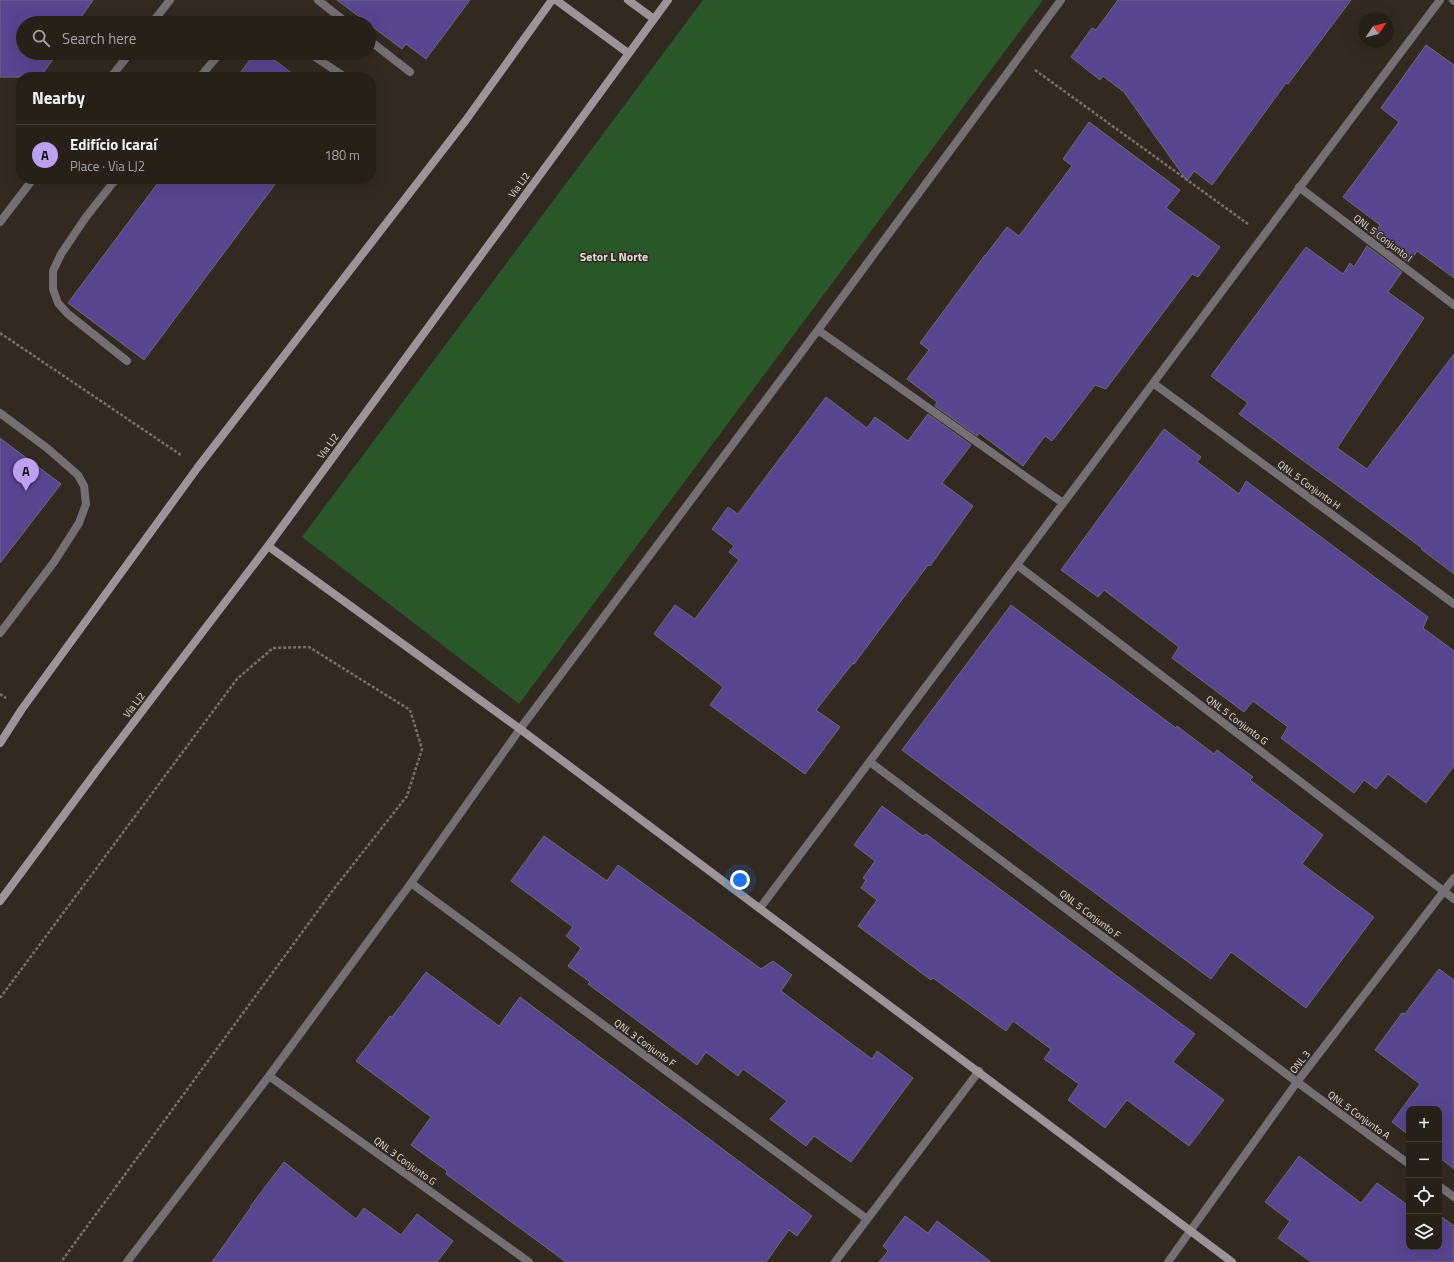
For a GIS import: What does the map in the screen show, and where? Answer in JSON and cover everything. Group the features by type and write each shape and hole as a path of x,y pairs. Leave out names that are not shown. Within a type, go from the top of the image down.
{"main road":[{"path":"0,743 22,709 198,467 466,120 552,0"},
{"path":"556,0 628,53"},
{"path":"628,0 654,19"},
{"name":"Via LJ2","path":"0,900 268,546 668,0"},
{"path":"268,546 520,728 1232,1262"}],"street":[{"path":"157,16 170,0"},
{"path":"318,0 338,16"},
{"path":"127,1262 270,1076 411,883 520,728 818,330 1061,0"},
{"path":"760,908 1440,0"},
{"path":"376,45 410,72"},
{"path":"115,72 124,60"},
{"path":"204,72 214,60"},
{"path":"320,60 338,72"},
{"path":"0,222 29,184"},
{"path":"112,184 86,216 61,254 53,271 53,289 58,303 68,314 127,361"},
{"name":"QNL 5 Conjunto I","path":"1299,187 1454,304"},
{"path":"818,330 1063,503"},
{"name":"QNL 5 Conjunto H","path":"1153,383 1454,604"},
{"path":"0,413 47,448 78,475 84,486 86,504 79,523 54,562 0,633"},
{"name":"QNL 5 Conjunto G","path":"1018,565 1454,899"},
{"name":"QNL 5 Conjunto F","path":"870,762 1297,1082"},
{"name":"ONL 3","path":"1168,1262 1297,1082 1454,878"},
{"name":"QNL 3 Conjunto F","path":"411,883 867,1219"},
{"path":"835,1262 979,1071"},
{"name":"QNL 3 Conjunto G","path":"270,1076 529,1262"},
{"name":"QNL 5 Conjunto A","path":"1297,1082 1406,1162"},
{"path":"1442,1188 1454,1197"}],"path":[{"path":"1018,58 1264,235"},
{"path":"0,333 198,467"},
{"path":"0,998 237,679 273,648 309,647 410,710 422,749 407,796 333,890 61,1262"}],"green space":[{"path":"703,0 1043,0 519,704 302,537"}],"building":[{"path":"0,0 93,0 82,16 16,16 16,60 53,60 44,72 16,72 16,77 0,77"},
{"path":"337,0 470,0 426,59 406,44 402,49 376,29 376,16 358,16"},
{"path":"1118,0 1351,0 1288,84 1286,83 1212,185 1194,171 1187,181 1124,92 1103,76 1100,80 1071,57 1092,28 1096,30"},
{"path":"1426,45 1454,65 1454,278 1417,251 1409,263 1373,236 1380,225 1343,197 1399,122 1381,108"},
{"path":"250,60 274,60 290,72 241,72"},
{"path":"1089,122 1180,190 1166,208 1220,247 1198,277 1192,274 1106,389 1095,385 1052,441 1045,436 1023,466 979,433 977,436 935,406 937,402 907,379 929,350 920,343 985,255 1007,227 1019,236 1072,166 1063,159"},
{"path":"157,184 275,184 144,360 68,303"},
{"path":"1367,246 1402,272 1388,292 1424,318 1337,448 1367,469 1454,354 1454,574 1421,549 1422,548 1239,414 1248,403 1211,376 1306,247 1343,274 1350,263 1354,267"},
{"path":"826,397 867,428 875,417 908,441 928,414 971,445 942,483 973,506 930,566 928,565 854,664 853,663 816,710 840,727 805,774 710,705 723,687 654,634 675,605 695,619 739,560 729,552 734,546 712,529 728,507 738,514"},
{"path":"1164,429 1201,457 1197,462 1239,494 1246,481 1428,617 1423,628 1454,651 1454,766 1426,803 1388,774 1376,789 1364,780 1354,793 1281,738 1288,727 1253,701 1244,712 1172,658 1179,647 1104,590 1098,597 1061,570"},
{"path":"0,438 61,484 0,563"},
{"path":"1011,605 1176,728 1177,726 1214,754 1217,750 1253,777 1250,780 1323,835 1302,864 1374,917 1306,1008 1231,952 1211,979 902,750"},
{"path":"882,806 923,836 926,834 1195,1034 1173,1062 1224,1100 1189,1146 1127,1100 1105,1128 1068,1100 1079,1084 1044,1059 1051,1049 1013,1021 1006,1031 933,978 931,980 858,926 877,900 861,888 866,880 863,878 875,861 854,845"},
{"path":"544,836 607,881 618,865 761,969 773,961 792,975 781,991 872,1059 877,1051 913,1078 851,1162 814,1136 806,1146 770,1119 787,1101 743,1069 738,1076 706,1052 697,1065 588,984 590,982 568,966 581,948 566,936 573,927 511,881"},
{"path":"1439,969 1454,980 1454,1169 1442,1159 1442,1106 1406,1106 1406,1133 1392,1122 1420,1084 1375,1050 1402,1013 1405,1014"},
{"path":"426,972 499,1026 520,997 812,1216 797,1236 789,1230 766,1262 566,1262 446,1174 447,1171 411,1145 431,1117 356,1061"},
{"path":"1299,1156 1361,1203 1377,1183 1406,1204 1406,1250 1442,1250 1442,1217 1454,1226 1454,1262 1311,1262 1278,1238 1290,1221 1265,1202"},
{"path":"284,1162 356,1219 364,1208 401,1235 417,1214 453,1241 437,1262 212,1262 250,1207"},
{"path":"905,1216 928,1233 937,1221 991,1262 879,1262 888,1251 883,1246"}],"place":[{"name":"Edifício Icaraí","path":"26,491"}],"district":[{"name":"Setor L Norte","path":"614,256"}]}
